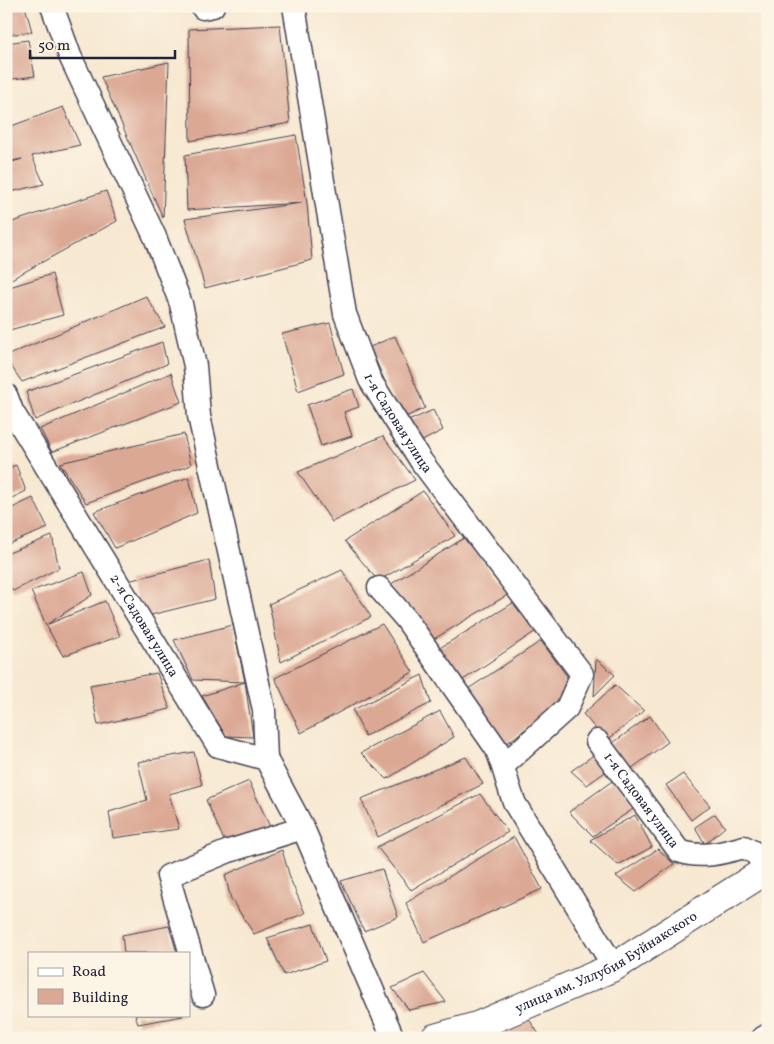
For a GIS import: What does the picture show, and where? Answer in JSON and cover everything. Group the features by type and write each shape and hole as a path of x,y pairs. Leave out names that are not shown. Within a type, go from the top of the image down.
{"main road":[{"name":"улица им. Уллубия Буйнакского","path":"435,1038 468,1032 614,967 768,869"}],"street":[{"path":"52,6 70,56 154,237 181,304 195,366 199,416 264,710 266,759 302,828 393,1038"},
{"name":"1-я Садовая улица","path":"294,6 345,314 370,380 421,461 582,674 568,708 504,765"},
{"name":"2-я Садовая улица","path":"6,395 12,411 218,746 266,759"},
{"path":"379,588 406,618 496,748 504,765 505,779 515,804 614,967"},
{"name":"1-я Садовая улица","path":"598,741 679,851 688,854 720,854 744,847 755,853 768,869"},
{"path":"203,994 168,876 229,851 302,828"},
{"path":"763,1038 768,1035"}],"building":[{"path":"6,6 25,6 32,32 6,35"},
{"path":"280,25 290,123 190,141 189,29"},
{"path":"28,40 35,76 6,80 6,43"},
{"path":"169,62 163,218 101,77"},
{"path":"63,107 80,145 32,156 44,184 6,193 6,164 22,159 6,162 6,128"},
{"path":"296,135 307,203 312,260 205,288 185,219 302,203 187,210 185,155"},
{"path":"106,191 117,221 6,282 6,224"},
{"path":"52,274 63,315 6,331 6,288"},
{"path":"146,296 165,327 22,382 6,359 6,356"},
{"path":"330,323 344,374 298,391 282,334"},
{"path":"395,336 425,408 401,419 370,347"},
{"path":"162,342 167,364 35,420 26,392"},
{"path":"171,373 181,402 52,452 40,429"},
{"path":"353,389 359,407 344,412 352,436 321,446 307,405"},
{"path":"433,410 443,430 415,445 404,423"},
{"path":"184,434 191,465 86,503 60,463"},
{"path":"383,436 415,480 332,522 298,472"},
{"path":"16,465 26,491 6,501 6,469"},
{"path":"189,477 197,513 115,548 94,512"},
{"path":"423,491 455,536 378,581 345,541"},
{"path":"33,498 48,528 6,545 6,511"},
{"path":"52,536 59,568 13,591 6,582 6,554"},
{"path":"464,538 509,594 434,639 388,586"},
{"path":"209,560 215,599 147,616 128,581"},
{"path":"342,570 371,617 281,662 269,604"},
{"path":"84,572 92,595 46,625 31,591"},
{"path":"105,601 120,636 63,656 46,625"},
{"path":"513,603 536,631 463,680 438,649"},
{"path":"382,624 413,672 301,733 275,678"},
{"path":"233,625 245,682 193,680 174,640"},
{"path":"541,641 567,676 557,705 506,744 468,689"},
{"path":"596,659 615,675 594,696"},
{"path":"157,673 170,709 98,725 90,685"},
{"path":"422,675 431,703 365,736 353,710"},
{"path":"245,682 253,737 226,736 202,696"},
{"path":"615,685 644,711 606,741 583,714"},
{"path":"440,711 454,737 387,779 361,753"},
{"path":"650,716 668,742 628,771 610,745"},
{"path":"194,752 202,785 169,794 179,829 113,838 109,812 147,800 138,762"},
{"path":"595,754 608,770 587,785 571,771"},
{"path":"466,757 483,784 378,837 361,799"},
{"path":"683,774 710,806 691,820 666,785"},
{"path":"615,779 636,807 593,836 569,812"},
{"path":"249,781 270,827 227,847 206,800"},
{"path":"480,794 508,832 411,890 377,847"},
{"path":"715,814 725,827 705,844 695,827"},
{"path":"635,815 652,847 618,865 590,840"},
{"path":"514,837 542,889 424,942 406,903"},
{"path":"658,849 674,864 636,892 616,876"},
{"path":"282,850 291,881 305,913 254,934 231,899 225,875"},
{"path":"382,869 398,917 364,931 341,881"},
{"path":"313,924 326,961 284,975 267,938"},
{"path":"169,926 177,952 124,952 122,935"},
{"path":"424,973 446,1002 409,1010 392,988"},
{"path":"135,1016 183,1016 138,1024"},
{"path":"528,1018 541,1037 488,1038"}]}
